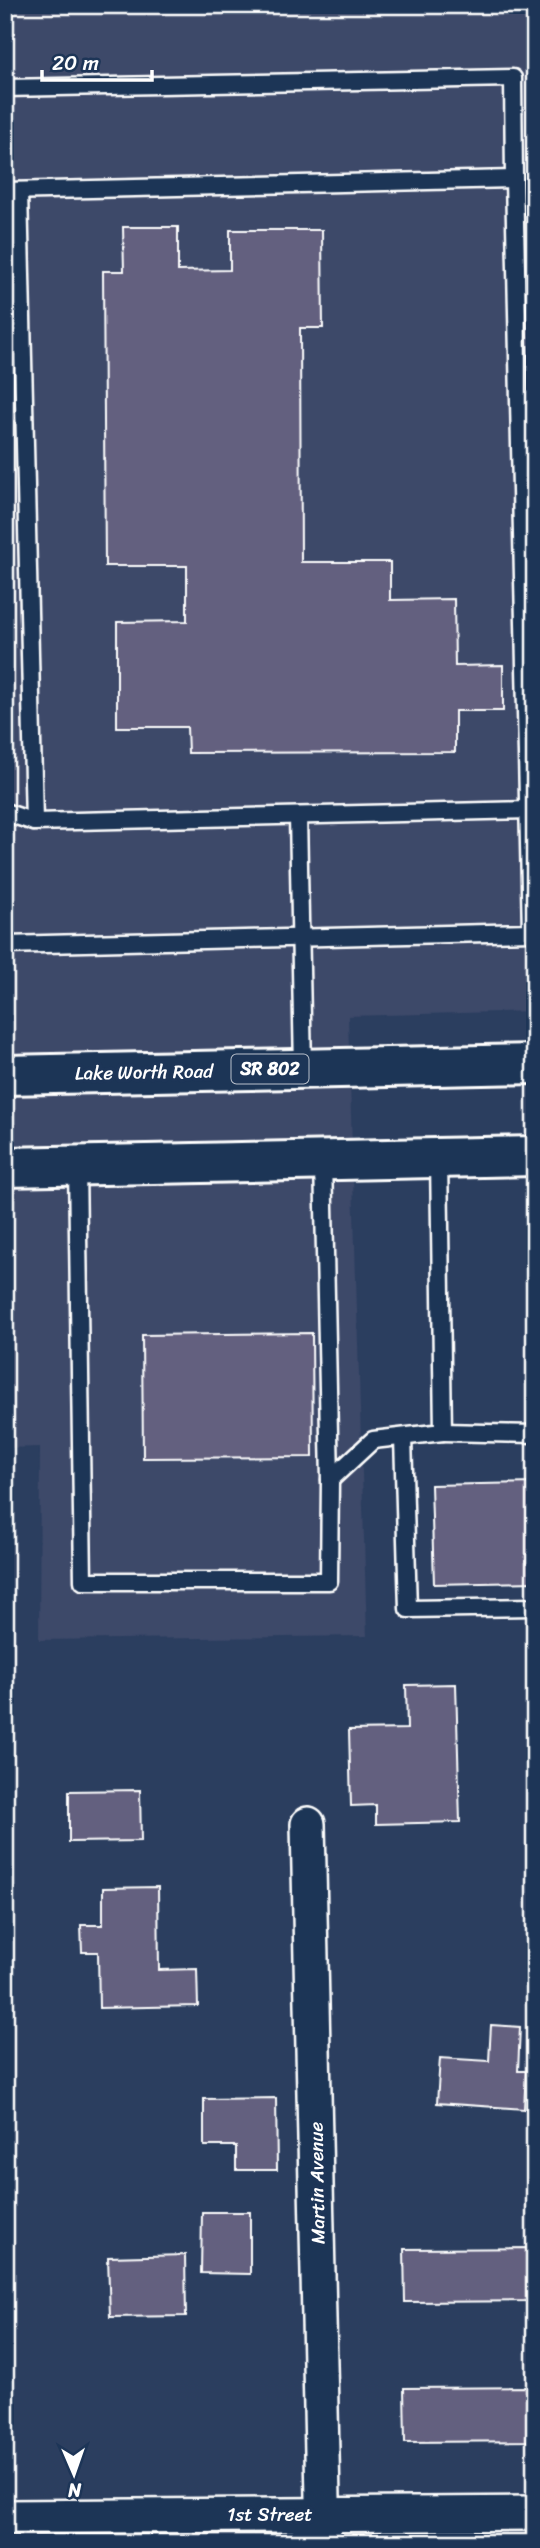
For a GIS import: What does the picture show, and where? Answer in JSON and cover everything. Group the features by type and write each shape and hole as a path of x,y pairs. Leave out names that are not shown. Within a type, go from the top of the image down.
{"main road":[{"name":"Lake Worth Road","path":"5,1075 535,1064"},
{"path":"5,1167 535,1156"}],"street":[{"name":"Martin Avenue","path":"308,1824 325,2528"},
{"name":"1st Street","path":"5,2517 325,2528 535,2513"}],"lane":[{"path":"5,88 513,78 531,933 5,945"},
{"path":"34,822 12,191 514,179"},
{"path":"5,811 34,822 529,810"},
{"path":"298,816 303,1069"},
{"path":"439,1158 443,1432"},
{"path":"77,1165 83,1581 329,1581 330,1480 323,1160"},
{"path":"330,1480 373,1440 443,1432 535,1434"},
{"path":"403,1437 408,1609 535,1607"}],"shaded area":[{"path":"535,5 535,1011 348,1016 367,1636 39,1640 40,1447 5,1448 5,9"},
{"path":"527,1650 535,1650 535,1836 532,1836"}],"building":[{"path":"123,227 178,227 178,271 230,270 230,230 322,230 323,328 300,328 301,562 390,562 390,600 454,599 455,666 503,665 503,711 455,711 455,752 188,753 187,727 117,727 117,622 187,621 187,566 105,566 103,271 124,271"},
{"path":"312,1333 313,1457 143,1458 142,1335"},
{"path":"535,1483 535,1582 434,1584 431,1485"},
{"path":"456,1684 460,1822 376,1824 376,1805 351,1806 349,1730 407,1729 406,1685"},
{"path":"140,1790 141,1841 69,1842 69,1791"},
{"path":"158,1887 159,1970 197,1969 198,2006 99,2008 98,1952 82,1952 81,1925 103,1925 103,1888"},
{"path":"491,2025 520,2027 518,2071 526,2071 524,2109 437,2103 440,2058 489,2061"},
{"path":"276,2098 277,2170 236,2170 236,2146 204,2146 204,2099"},
{"path":"202,2212 250,2212 250,2274 201,2273"},
{"path":"535,2248 535,2301 405,2302 404,2249"},
{"path":"185,2255 186,2316 110,2317 108,2257"},
{"path":"535,2387 535,2441 405,2442 404,2388"}]}
